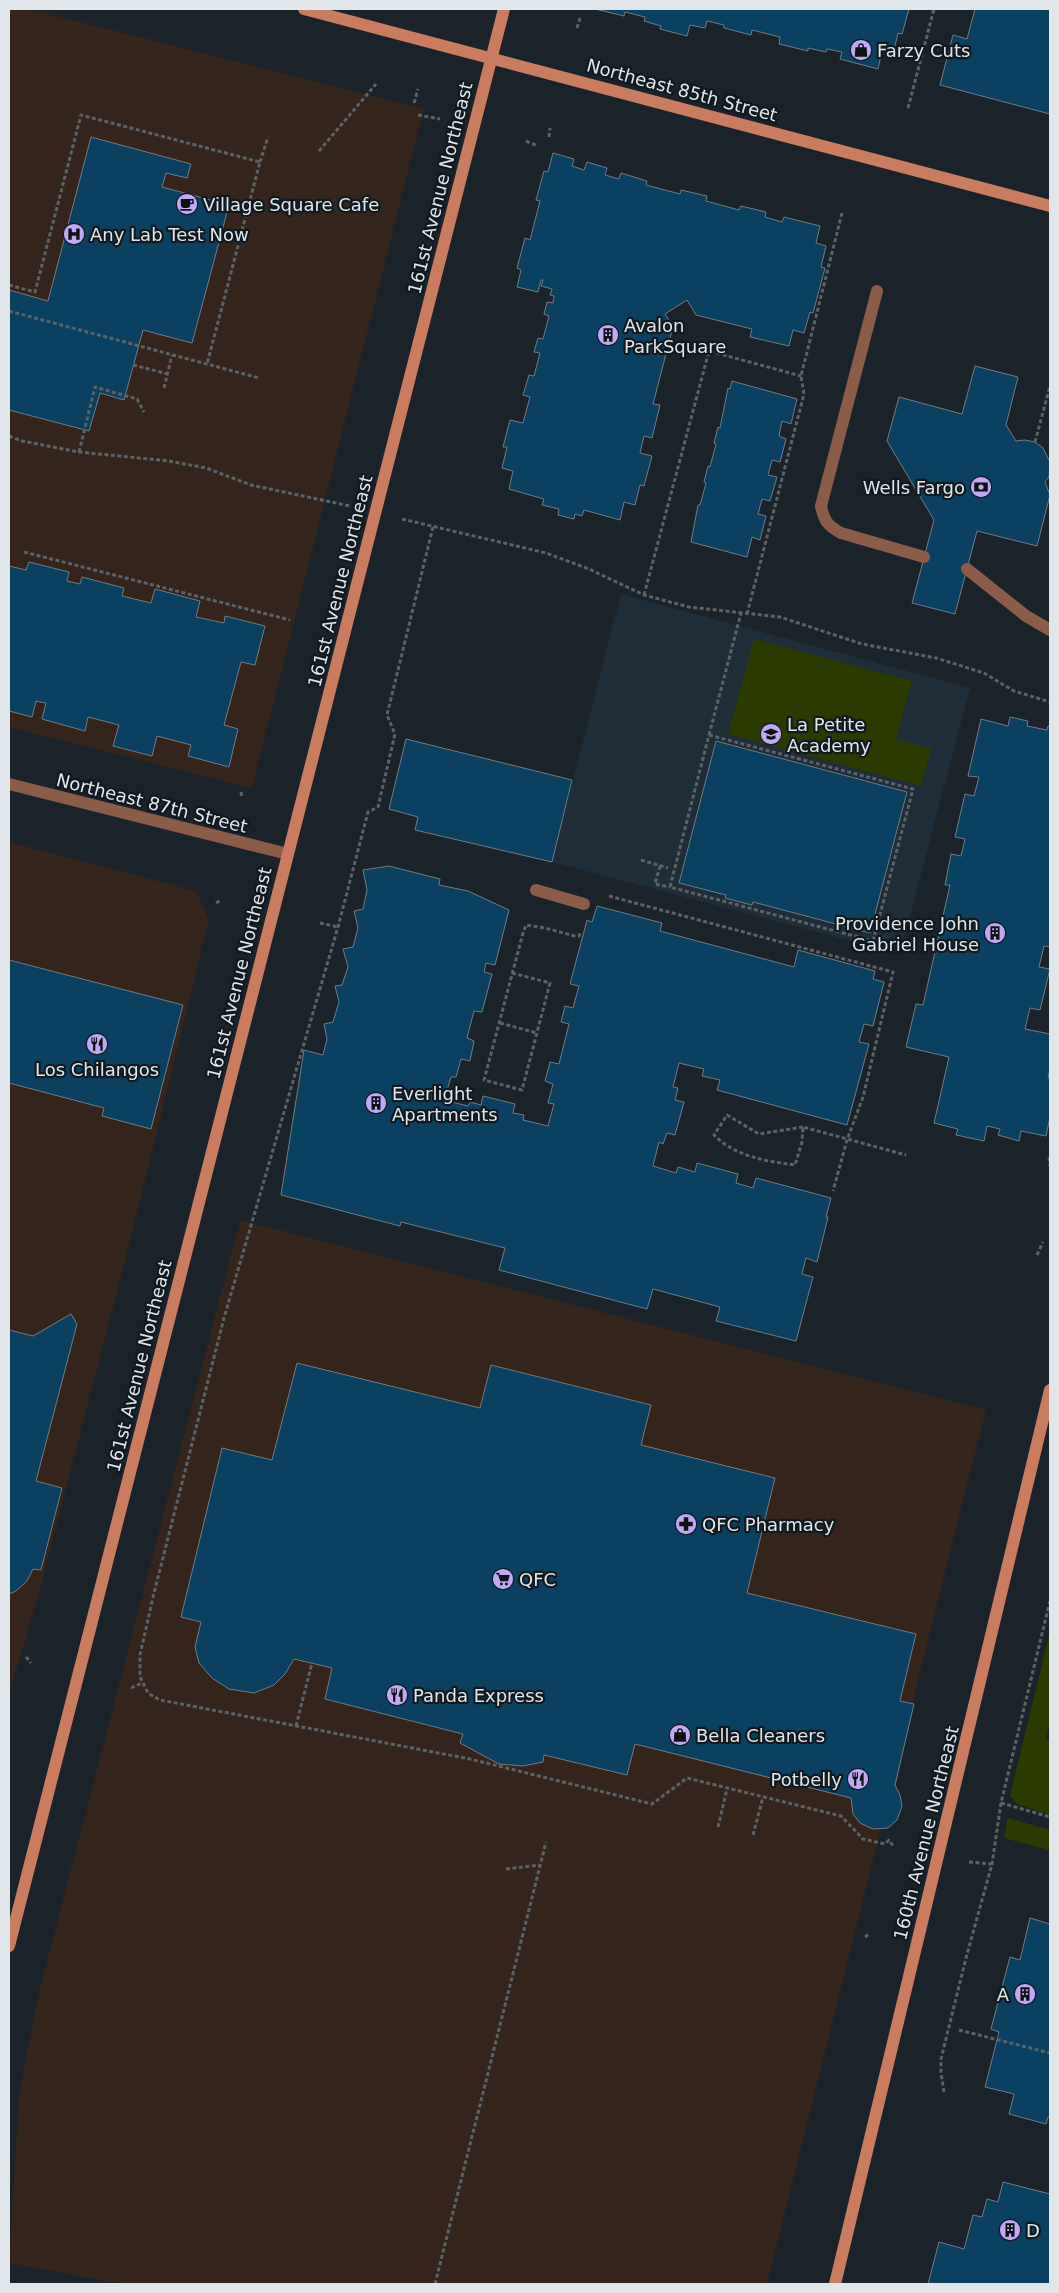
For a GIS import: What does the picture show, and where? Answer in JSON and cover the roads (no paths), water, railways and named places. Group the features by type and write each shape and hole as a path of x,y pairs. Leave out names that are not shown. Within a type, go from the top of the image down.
{"street":[{"name":"Northeast 85th Street","path":"304,9 492,57 1050,206"},
{"name":"161st Avenue Northeast","path":"9,1946 504,9"},
{"path":"878,291 821,506 823,518 830,527 841,534 924,557"},
{"path":"967,570 1026,616 1050,630"},
{"name":"Northeast 87th Street","path":"9,784 288,854"},
{"path":"536,890 584,904"},
{"name":"160th Avenue Northeast","path":"835,2284 1050,1390"}],"place":[{"name":"Farzy Cuts","path":"861,50"},
{"name":"Village Square Cafe","path":"187,204"},
{"name":"Any Lab Test Now","path":"74,234"},
{"name":"Avalon ParkSquare","path":"608,335"},
{"name":"Wells Fargo","path":"981,487"},
{"name":"La Petite Academy","path":"771,734"},
{"name":"Providence John Gabriel House","path":"995,933"},
{"name":"Los Chilangos","path":"97,1044"},
{"name":"Everlight Apartments","path":"376,1103"},
{"name":"QFC Pharmacy","path":"686,1524"},
{"name":"QFC","path":"503,1579"},
{"name":"Panda Express","path":"397,1695"},
{"name":"Bella Cleaners","path":"680,1735"},
{"name":"Potbelly","path":"858,1779"},
{"name":"A","path":"1025,1994"},
{"name":"D","path":"1010,2230"}]}
